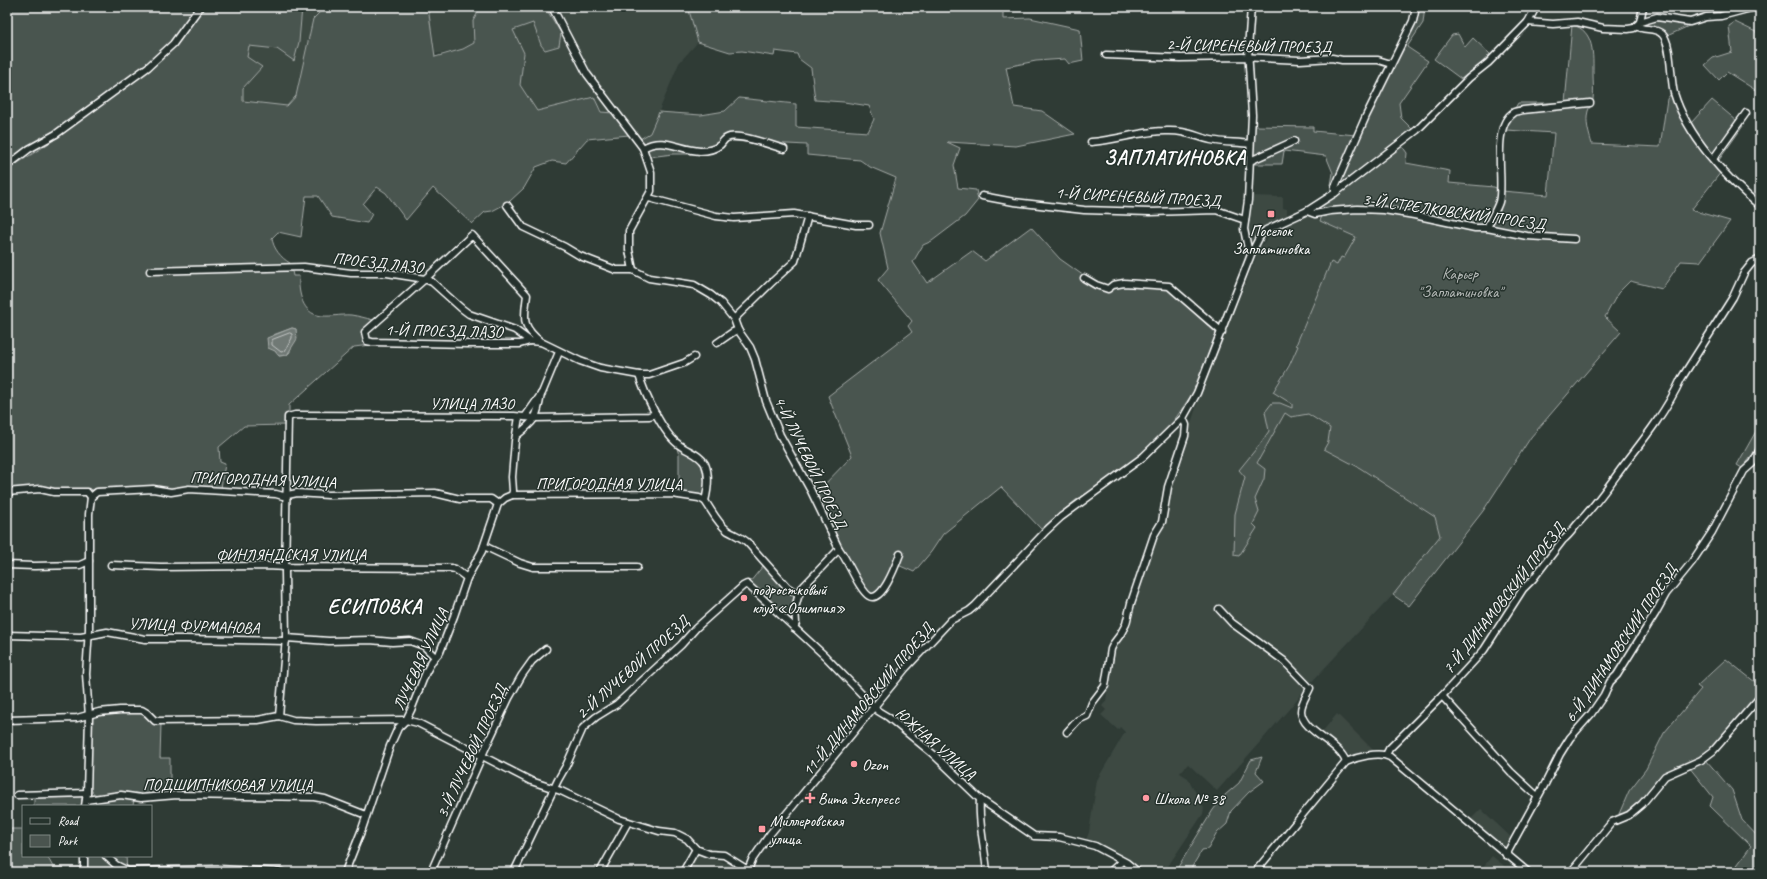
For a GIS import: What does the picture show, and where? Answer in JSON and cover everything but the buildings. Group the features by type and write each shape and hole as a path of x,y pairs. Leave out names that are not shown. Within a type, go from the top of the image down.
{"street":[{"path":"7,166 29,149 56,134 148,67 173,44 200,7"},
{"path":"507,205 523,227 528,230 603,266 616,270 633,270 629,250 629,231 633,222 649,198 652,184 650,172 642,148 588,74 552,7"},
{"path":"1251,7 1248,58 1252,114 1248,200 1245,220 1246,242 1248,249 1252,252"},
{"path":"1335,193 1335,187 1391,64 1398,53 1413,21 1415,7"},
{"name":"11-Й ДИНАМОВСКИЙ ПРОЕЗД","path":"749,871 752,860 769,836 905,669 951,620 969,611 975,606 1060,517 1144,456 1183,418 1198,393 1252,252 1260,236 1266,230 1307,211 1335,193 1417,130 1469,78 1488,63 1528,22 1536,7"},
{"path":"1638,24 1643,7"},
{"path":"1528,22 1553,24 1576,22 1603,28 1628,29 1657,17 1690,22 1706,16 1722,16 1755,7"},
{"path":"1638,24 1657,31 1664,37 1671,65 1674,92 1678,103 1697,137 1713,159 1747,196 1760,206"},
{"name":"2-Й СИРЕНЕВЫЙ ПРОЕЗД","path":"1106,55 1300,60 1332,58 1342,60 1378,60 1391,64"},
{"path":"1487,228 1499,202 1499,149 1505,124 1509,117 1514,112 1523,110 1590,103"},
{"path":"1713,159 1746,113"},
{"path":"1091,142 1115,139 1145,132 1167,131 1185,132 1218,141 1250,144"},
{"path":"642,148 650,143 667,143 698,151 709,150 719,146 727,138 731,137 753,139 784,149"},
{"path":"1250,161 1294,141"},
{"name":"1-Й СИРЕНЕВЫЙ ПРОЕЗД","path":"982,196 1014,202 1084,210 1150,212 1216,210 1245,220"},
{"path":"649,198 696,212 734,218 794,214 856,226 869,225"},
{"name":"3-Й СТРЕЛКОВСКИЙ ПРОЕЗД","path":"1307,211 1315,214 1336,210 1384,210 1475,228 1487,228 1527,236 1574,239"},
{"path":"734,319 795,262 808,216"},
{"path":"425,279 472,235 527,295 525,320 526,329 541,342"},
{"name":"7-Й ДИНАМОВСКИЙ ПРОЕЗД","path":"1386,755 1389,749 1442,696 1484,650 1523,589 1533,579 1563,540 1574,530 1579,521 1591,510 1637,449 1676,390 1681,379 1732,297 1744,273 1752,263 1760,259"},
{"name":"ПРОЕЗД ЛАЗО","path":"150,271 304,267 351,273 387,274 425,279 432,282 469,314 515,330 530,341 541,342 559,352 600,368 638,375 662,371 684,363 694,357"},
{"name":"4-Й ЛУЧЕВОЙ ПРОЕЗД","path":"633,270 649,278 694,285 721,303 734,319 738,330 750,347 755,359 766,401 780,435 811,491 839,549 844,555 858,583 869,596 873,598 879,595 886,586 900,554"},
{"path":"1084,278 1096,285 1108,289 1113,284 1124,283 1169,286 1222,332"},
{"name":"1-Й ПРОЕЗД ЛАЗО","path":"425,279 365,332 367,341 469,344 520,344 530,341"},
{"path":"717,344 738,330"},
{"path":"516,436 526,429 538,414 542,393 559,352"},
{"path":"638,375 656,414 677,444 699,458 704,464 708,480 705,501 720,523 728,531 741,537 747,542 787,588 793,593 799,595"},
{"path":"498,504 505,498 512,495 512,477 516,436 522,417 542,393"},
{"name":"УЛИЦА ЛАЗО","path":"287,496 288,417 294,415 535,418 649,416 656,414"},
{"path":"1067,732 1078,720 1088,716 1092,704 1105,686 1110,650 1126,624 1131,602 1154,534 1162,522 1168,487 1185,436 1186,425 1183,418"},
{"name":"6-Й ДИНАМОВСКИЙ ПРОЕЗД","path":"1506,855 1570,738 1604,695 1610,682 1617,674 1666,594 1692,562 1712,532 1744,471 1752,463 1760,449"},
{"path":"7,492 40,489 54,492 87,492 91,497 88,514 89,561 86,674 89,716 86,803"},
{"name":"ПРИГОРОДНАЯ УЛИЦА","path":"91,497 97,492 153,489 171,492 189,489 276,494 287,496 297,493 328,496 435,493 460,499 491,499 498,504"},
{"name":"ПРИГОРОДНАЯ УЛИЦА","path":"512,495 672,494 699,498 705,501"},
{"path":"279,716 286,640 287,496"},
{"name":"ЛУЧЕВАЯ УЛИЦА","path":"345,872 390,746 398,728 406,720 420,684 435,657 440,652 466,578 484,546 498,504"},
{"path":"484,546 520,563 533,567 637,567"},
{"path":"794,628 796,623 795,608 800,590 839,549"},
{"path":"7,565 80,565 89,561"},
{"name":"ФИНЛЯНДСКАЯ УЛИЦА","path":"111,565 161,568 267,566 286,568 455,568 466,578"},
{"name":"ЮЖНАЯ УЛИЦА","path":"747,584 826,656 874,708 888,717 933,754 980,799 1034,836 1059,837 1101,848 1138,872"},
{"name":"2-Й ЛУЧЕВОЙ ПРОЕЗД","path":"514,872 583,728 596,717 617,704 681,645 696,628 747,584"},
{"path":"1219,609 1232,623 1284,661 1310,688 1303,701 1301,712 1305,721 1311,728 1338,750 1344,756 1346,762"},
{"name":"УЛИЦА ФУРМАНОВА","path":"7,635 88,636 107,632 145,639 410,641 424,646 435,657"},
{"name":"3-Й ЛУЧЕВОЙ ПРОЕЗД","path":"431,872 482,756 522,675 532,661 546,649"},
{"path":"1442,696 1511,772 1537,796"},
{"path":"1572,872 1612,822 1630,815 1642,804 1665,776 1701,760 1713,751 1760,697"},
{"path":"7,720 77,718 89,716 99,712 120,710 142,710 155,721 258,720 279,716 293,720 316,721 406,720 418,723 531,782 561,791 612,816 628,822 659,831 675,833 687,839 696,849 709,854 724,855 749,871"},
{"path":"1255,872 1346,762 1352,759 1386,755 1528,872"},
{"path":"17,795 87,793"},
{"name":"ПОДШИПНИКОВАЯ УЛИЦА","path":"86,803 122,795 141,798 177,795 314,797 325,799 366,815"},
{"path":"980,799 980,824 986,855 987,872"},
{"path":"600,872 628,822"},
{"path":"683,872 696,849"},
{"path":"84,857 84,872"},
{"path":"107,857 116,865 128,871 218,869 282,872"},
{"path":"1110,872 1122,861"}],"shaded area":[{"path":"236,7 329,7 301,106 287,119 245,106 237,97"},
{"path":"427,7 688,7 698,42 679,63 650,133 640,139 629,135 614,115 604,114 596,102 531,112 485,49 434,54"},
{"path":"1251,196 1283,197 1283,208 1287,209 1287,216 1272,222 1258,234 1251,245 1248,241 1247,228"},
{"path":"1312,215 1356,237 1344,258 1337,265 1331,262 1296,345 1298,346 1273,392 1330,428 1328,442 1325,449 1360,468 1435,517 1441,536 1393,595 1306,688 1217,791 1188,764 1180,773 1188,778 1204,808 1203,814 1164,872 1141,872 1102,845 1086,840 1089,832 1097,780 1125,732 1120,727 1118,730 1101,715 1106,710 1102,706 1106,701 1112,652 1115,644 1122,636 1203,386 1260,248 1269,235 1279,227 1301,216"},
{"path":"1337,714 1376,753 1350,756 1322,732"},
{"path":"1481,809 1512,838 1506,847 1503,847 1497,843 1470,820"},
{"path":"700,854 729,864 738,872 685,872"},
{"path":"1492,856 1512,872 1479,872"}],"green space":[{"path":"7,7 302,7 299,42 294,61 277,49 249,46 247,57 262,67 243,88 243,101 287,106 296,96 313,19 325,7 428,7 435,57 463,49 474,43 473,21 477,14 475,7 545,7 561,33 559,46 545,50 541,45 533,23 513,30 524,53 520,85 537,111 594,97 601,112 613,113 629,135 587,139 566,163 552,161 536,167 524,188 509,202 492,211 485,212 472,224 433,188 406,220 386,193 377,187 363,204 372,214 367,223 332,217 318,196 306,196 301,237 278,232 272,238 274,245 281,256 290,263 289,269 292,271 293,276 299,276 300,293 307,309 312,313 321,316 351,315 373,320 363,332 365,342 370,345 354,347 289,405 289,413 285,417 285,425 244,426 219,447 220,462 225,464 221,488 98,488 89,491 7,490 7,170 54,140 48,134 7,161","holes":["292,328 296,329 290,352 287,355 279,356 275,351 273,335"]},
{"path":"688,7 1003,7 1003,19 1030,18 1080,29 1083,61 1069,64 1065,59 1036,61 1006,67 1014,107 1042,111 1075,134 1016,146 947,142 960,148 954,165 958,188 976,190 978,200 965,216 932,241 923,245 913,262 927,283 972,251 985,261 1031,227 1060,259 1094,283 1114,288 1124,286 1168,289 1216,333 1196,388 1169,428 1141,455 1107,481 1076,500 1041,529 1001,487 943,534 931,552 914,572 898,565 888,576 878,593 869,595 856,576 815,491 821,488 852,456 828,396 912,332 908,326 912,321 878,280 888,268 880,233 896,178 870,167 860,160 807,155 807,145 729,141 708,154 673,154 649,157 640,139 650,133 659,112 701,115 725,111 739,98 796,104 796,127 868,132 874,119 869,106 844,102 815,100 811,68 799,59 797,54 775,51 774,56 742,51 730,52 698,42"},
{"path":"1418,7 1425,7 1423,23 1407,47 1428,61 1399,103 1401,118 1412,129 1338,186 1417,17"},
{"path":"1653,19 1693,24 1667,36 1655,27 1639,26"},
{"path":"1735,22 1760,34 1760,93 1727,72 1719,80 1705,65 1713,58 1732,52 1729,26"},
{"name":"Карьер \"Заплатиновка\"","path":"1572,25 1585,32 1591,45 1593,59 1593,96 1587,119 1592,144 1660,147 1667,99 1670,95 1721,172 1691,210 1730,221 1700,262 1681,261 1662,289 1630,281 1618,293 1605,317 1621,332 1531,437 1483,511 1409,606 1393,595 1440,536 1435,517 1360,468 1324,449 1328,442 1330,428 1308,414 1291,417 1285,413 1257,463 1265,469 1264,479 1255,499 1259,512 1253,524 1257,528 1239,556 1234,555 1235,514 1245,477 1239,470 1269,431 1265,412 1272,403 1280,403 1292,408 1292,404 1273,392 1289,366 1298,346 1296,345 1331,262 1337,265 1341,257 1344,258 1356,237 1320,221 1322,216 1315,210 1365,175 1402,146 1407,153 1406,163 1450,171 1449,183 1494,187 1502,191 1548,195 1554,133 1506,130 1512,113 1518,103 1565,103"},
{"path":"1458,34 1465,47 1473,38 1490,54 1481,64 1461,79 1434,59 1452,35"},
{"path":"1712,100 1743,126 1719,160 1708,150 1690,124"},
{"path":"1254,126 1313,127 1313,131 1356,135 1333,186 1331,185 1333,173 1326,156 1284,151 1282,164 1253,164"},
{"path":"1760,424 1758,443 1754,453 1742,468 1737,465"},
{"path":"676,445 692,455 702,465 706,477 704,496 679,492 679,455"},
{"path":"763,566 786,590 796,596 792,607 792,619 790,622 750,582"},
{"path":"1726,659 1760,686 1760,693 1711,750 1687,764 1677,767 1664,774 1638,805 1627,814 1619,814 1629,791 1646,769 1664,733 1701,689 1697,686"},
{"path":"120,711 142,713 161,723 160,758 170,758 170,793 141,796 121,792 97,795 93,793 90,787 90,722 99,714"},
{"path":"1262,757 1256,772 1264,781 1249,792 1231,811 1227,824 1217,833 1208,849 1202,850 1189,872 1175,872 1213,810 1225,795 1239,783 1251,760"},
{"path":"1706,760 1732,790 1742,820 1760,839 1760,872 1740,872 1735,868 1751,846 1710,806 1713,797 1689,767"},
{"path":"45,794 84,796 83,805 34,805 34,798"},
{"path":"120,797 134,799 133,805 90,805 98,800"},
{"path":"7,829 22,829 22,857 48,857 53,867 81,867 81,872 7,872"},
{"path":"86,857 126,857 127,872 86,872"}],"water":[{"path":"292,328 296,329 297,339 287,355 279,356 275,351 268,348 267,338"}],"place":[{"name":"Поселок Заплатиновка","path":"1271,214"},
{"name":"подростковый клуб «Олимпия»","path":"744,598"},
{"name":"Ozon","path":"854,764"},
{"name":"Вита Экспресс","path":"810,798"},
{"name":"Школа № 38","path":"1146,798"},
{"name":"Миллеровская улица","path":"762,829"}],"district":[{"name":"ЗАПЛАТИНОВКА","path":"1175,157"},
{"name":"ЕСИПОВКА","path":"375,606"}]}
